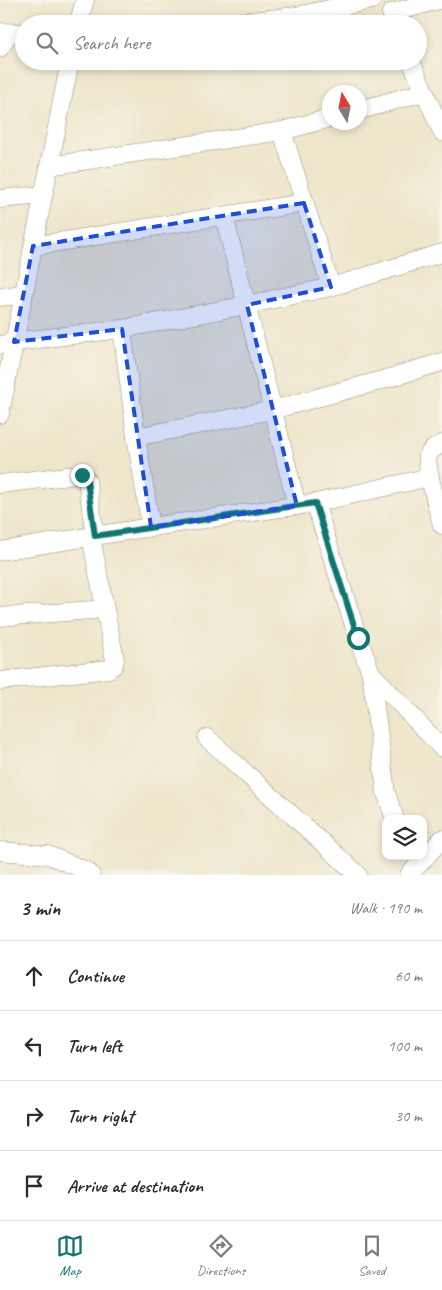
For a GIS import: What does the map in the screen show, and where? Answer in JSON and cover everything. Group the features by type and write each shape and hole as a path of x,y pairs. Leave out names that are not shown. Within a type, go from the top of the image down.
{"street":[{"path":"81,15 85,0"},
{"path":"301,15 372,0"},
{"path":"390,12 438,0"},
{"path":"0,48 11,32"},
{"path":"0,414 7,343 23,294 68,70"},
{"path":"415,70 424,92 437,108 442,132"},
{"path":"367,108 424,92"},
{"path":"49,166 282,131 322,120"},
{"path":"282,131 330,287"},
{"path":"0,200 43,195"},
{"path":"33,246 304,202"},
{"path":"224,216 297,506"},
{"path":"7,343 122,329 247,305 330,287 442,253"},
{"path":"0,297 23,294"},
{"path":"122,329 136,437 151,527"},
{"path":"136,437 272,410 442,362"},
{"path":"442,444 432,450 427,458 442,525"},
{"path":"0,484 76,475 82,475 87,480 93,536 115,660 114,665 109,669 0,681"},
{"path":"0,551 315,503 430,477"},
{"path":"315,503 371,673 386,793 394,815"},
{"path":"0,616 105,609"},
{"path":"371,673 442,748"},
{"path":"207,738 358,875"},
{"path":"427,851 442,839"},
{"path":"0,851 48,855 86,871 91,875"},
{"path":"409,875 420,860"},
{"path":"53,875 65,862"}],"highlighted area":[{"path":"304,203 331,287 247,305 297,506 151,527 122,329 14,342 33,246"}],"route":[{"path":"82,475 87,480 95,536 315,503 358,638"}]}
